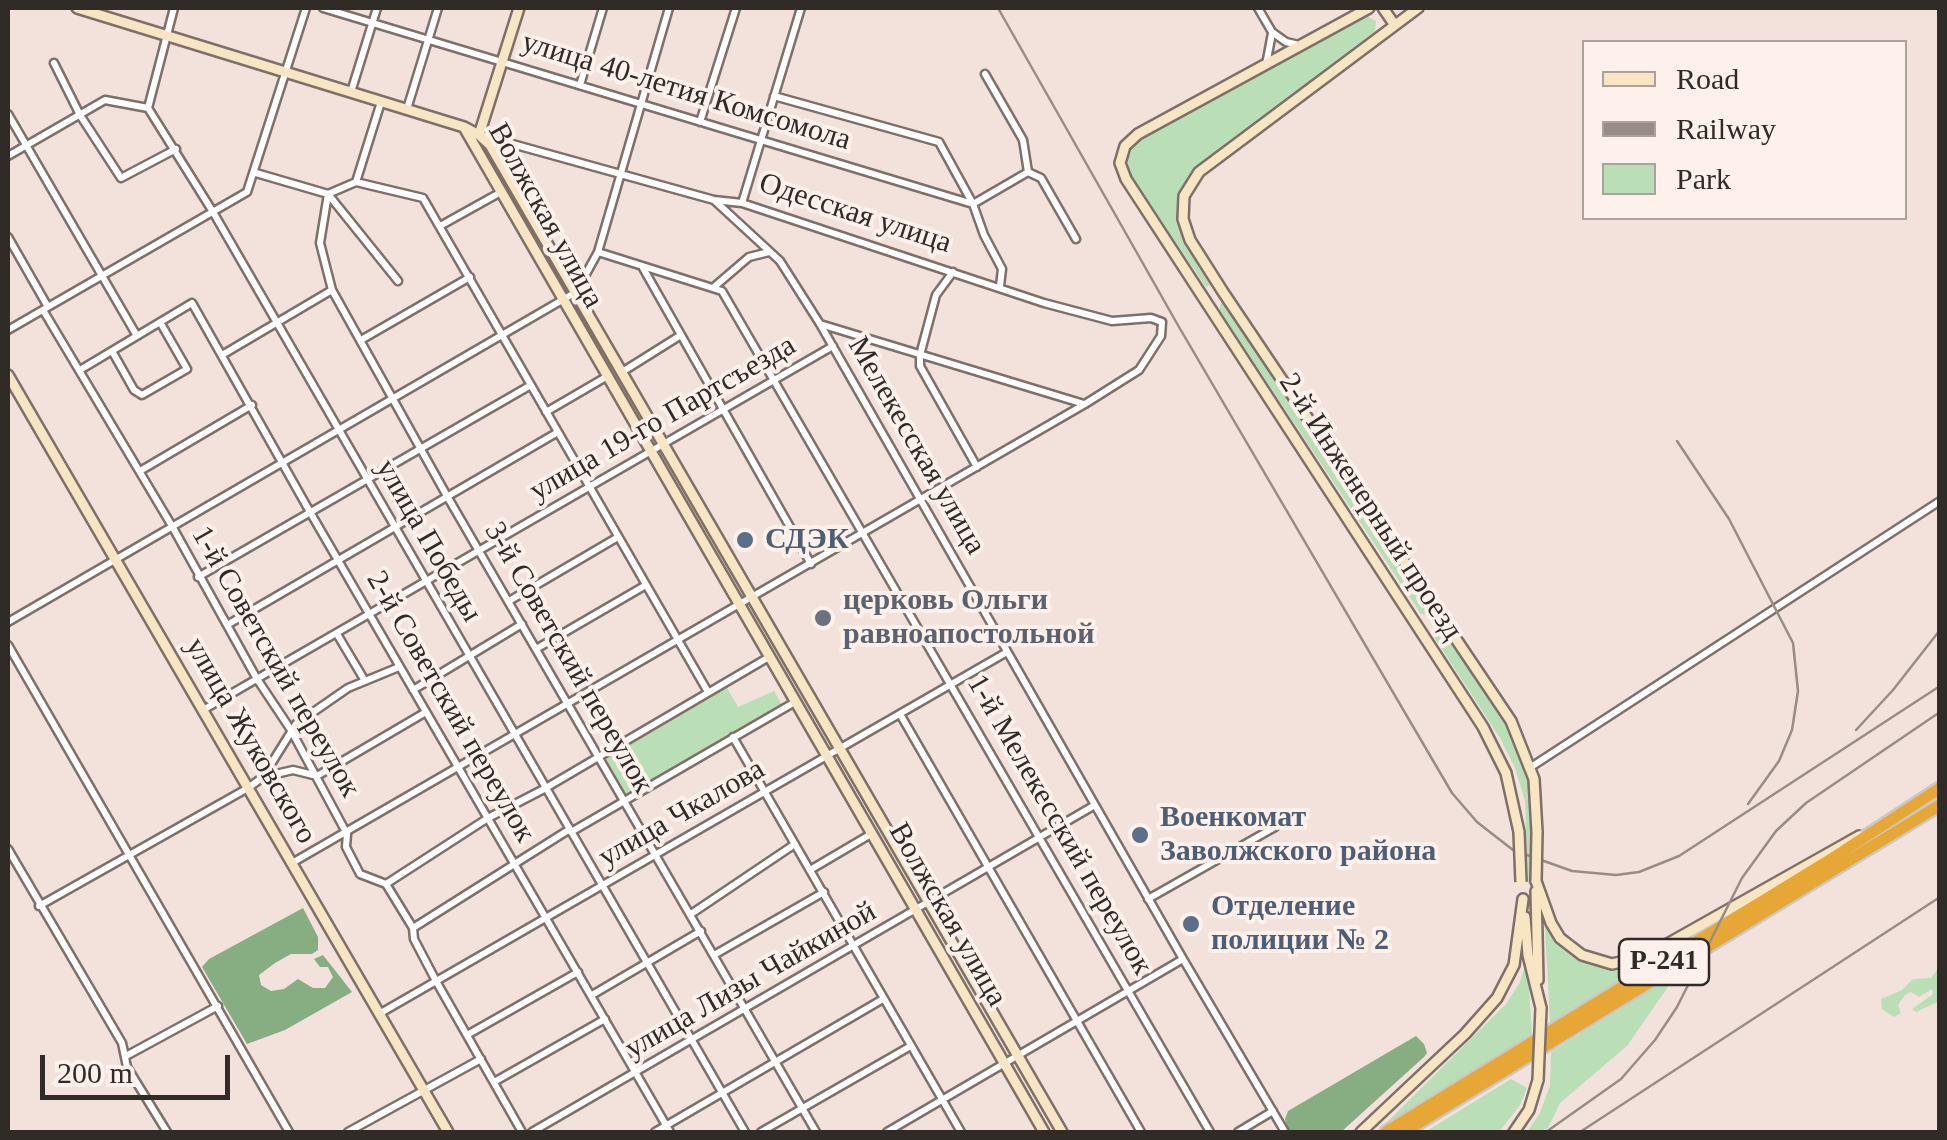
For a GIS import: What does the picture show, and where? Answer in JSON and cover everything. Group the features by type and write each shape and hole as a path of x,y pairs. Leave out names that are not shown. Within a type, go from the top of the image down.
{"highway":[{"name":"Р-241","path":"1876,837 1892,818 1940,788"},
{"name":"Р-241","path":"1404,1132 1876,837 1940,805"},
{"name":"Р-241","path":"1386,1132 1852,853"}],"main road":[{"path":"77,8 464,127"},
{"path":"479,135 519,8"},
{"path":"1266,65 1370,8"},
{"path":"1383,8 1394,24 1418,8"},
{"name":"2-й Инженерный проезд","path":"1394,24 1203,168 1188,186 1183,219 1190,240 1223,292 1511,722 1536,791 1540,1003"},
{"name":"2-й Инженерный проезд","path":"1266,65 1138,134 1122,154 1122,171 1423,631 1501,761 1513,796 1519,832 1522,899"},
{"name":"Волжская улица","path":"464,127 479,135 493,150 1062,1132"},
{"name":"Волжская улица","path":"464,127 1044,1132"},
{"path":"1208,302 1223,292"},
{"name":"улица Жуковского","path":"8,375 448,1132"},
{"path":"1423,631 1441,620"},
{"path":"1536,881 1551,923 1569,947 1595,961 1630,961 1646,956 1892,818"},
{"path":"1514,1132 1534,1099 1538,1080 1540,1003 1528,955 1522,899"},
{"path":"1361,1132 1465,1034 1497,998 1514,965 1522,899"}],"street":[{"path":"8,156 105,100 148,108 174,8"},
{"path":"8,330 247,192 306,8"},
{"name":"улица 40-летия Комсомола","path":"323,8 973,204"},
{"path":"351,92 377,8"},
{"path":"406,109 438,8"},
{"path":"580,85 602,8"},
{"path":"8,622 576,292 598,252 669,8"},
{"path":"700,122 736,8"},
{"path":"742,203 801,8"},
{"path":"1258,8 1272,32 1286,42 1302,46"},
{"path":"1266,65 1272,49 1272,32"},
{"path":"54,63 80,114 122,178 176,149"},
{"path":"985,74 1023,140 1028,172"},
{"path":"774,96 939,142 973,204 1002,270 1000,286"},
{"path":"356,182 381,102"},
{"name":"улица Победы","path":"148,108 213,212 745,1132"},
{"path":"8,114 137,336"},
{"name":"Одесская улица","path":"479,135 714,200 742,203 1044,303 1112,321 1151,318 1162,322 1161,336 1140,370 1086,404"},
{"path":"973,204 1028,172"},
{"path":"1028,172 1041,178 1076,239"},
{"path":"256,173 328,194 398,281"},
{"path":"328,194 356,182 423,198 708,692"},
{"path":"440,226 501,192"},
{"name":"3-й Советский переулок","path":"328,194 320,244 332,290 816,1132"},
{"name":"Мелекесская улица","path":"714,200 780,260 820,324 1285,1132"},
{"name":"1-й Советский переулок","path":"8,237 198,577 291,730 347,834 346,846 360,874 386,884 413,928 414,939 436,982 522,1132"},
{"path":"598,252 714,288 749,257 769,252"},
{"path":"643,267 811,564"},
{"path":"953,271 936,295 920,366 977,468"},
{"path":"360,340 470,277"},
{"name":"1-й Мелекесский переулок","path":"714,288 722,291 775,380 1210,1132"},
{"path":"222,355 332,290"},
{"name":"2-й Советский переулок","path":"160,322 192,304 669,1129"},
{"path":"80,370 160,322 187,369 142,395 134,390 112,351"},
{"name":"улица 19-го Партсъезда","path":"820,324 1086,404"},
{"path":"622,372 682,335"},
{"name":"улица 19-го Партсъезда","path":"203,710 833,346"},
{"path":"546,412 606,377"},
{"path":"198,577 531,385"},
{"path":"292,863 1086,404"},
{"path":"140,471 252,405"},
{"path":"227,625 558,432"},
{"path":"1530,767 1940,501"},
{"path":"509,601 618,537"},
{"path":"536,649 646,585"},
{"path":"413,690 522,624"},
{"path":"336,634 365,680"},
{"path":"8,645 290,1132"},
{"name":"улица Чкалова","path":"379,1014 1008,652"},
{"path":"386,884 488,818 768,657"},
{"path":"39,906 248,788 263,777 291,730 335,696 399,667"},
{"path":"413,928 515,863 795,702"},
{"path":"263,777 293,770 316,776 426,712"},
{"path":"900,714 1140,1132"},
{"path":"734,737 961,1132"},
{"name":"улица Лизы Чайкиной","path":"532,1132 1095,805"},
{"path":"1148,899 1275,827"},
{"path":"810,870 871,834"},
{"path":"691,914 796,844"},
{"path":"8,850 122,1044 127,1067 168,1132"},
{"path":"714,955 824,892"},
{"path":"592,995 701,931"},
{"path":"887,1132 1182,959"},
{"path":"467,1036 578,972"},
{"path":"654,1132 669,1129 883,999"},
{"path":"126,1056 218,1006"},
{"path":"494,1082 605,1019"},
{"path":"761,1132 909,1047"},
{"path":"348,1132 481,1059"},
{"path":"1238,1132 1273,1111"}],"green space":[{"path":"1365,15 1376,21 1375,31 1201,165 1186,181 1178,202 1179,224 1211,281 1206,287 1131,176 1127,159 1130,147 1140,137"},
{"path":"1221,303 1429,610 1427,615 1421,614 1219,310"},
{"path":"1444,633 1508,729 1522,757 1530,790 1530,884 1525,801 1515,768 1500,738 1434,637"},
{"path":"727,688 738,707 774,691 783,707 628,797 606,759"},
{"path":"303,908 318,937 318,950 312,954 291,954 275,963 259,975 261,985 271,991 284,989 298,979 313,988 325,988 333,977 328,967 320,967 314,959 323,955 352,992 285,1030 247,1044 202,967 209,959"},
{"path":"1544,908 1552,932 1563,948 1595,966 1634,964 1690,940 1550,1023"},
{"path":"1527,959 1532,1033 1377,1132 1506,1004 1520,982"},
{"path":"1695,963 1672,981 1627,1046 1560,1103 1548,1128 1527,1132 1540,1113 1550,1085 1551,1052"},
{"path":"1937,970 1939,1001 1916,1012 1912,1009 1933,994 1932,989 1919,997 1911,992 1905,995 1898,1005 1901,1013 1894,1017 1882,1009 1881,999 1902,990 1913,979 1931,978"},
{"path":"1416,1036 1424,1044 1424,1057 1341,1132 1288,1132 1288,1111"},
{"path":"1511,1079 1527,1088 1520,1105 1499,1132 1425,1132"}],"railway":[{"path":"998,8 1179,327 1452,793 1477,822 1513,850 1572,871 1616,875 1639,872 1679,856 1940,686"},
{"path":"1677,441 1729,519 1793,643 1798,691 1792,730 1779,761 1748,804"},
{"path":"1856,730 1940,630"},
{"path":"1546,1132 1621,1079 1655,1040 1677,1007 1742,878 1776,831 1806,803 1940,712"},
{"path":"1580,1132 1940,897"}],"place":[{"name":"СДЭК","path":"745,540"},
{"name":"церковь Ольги равноапостольной","path":"823,618"},
{"name":"Военкомат Заволжского района","path":"1140,835"},
{"name":"Отделение полиции № 2","path":"1191,924"}]}
